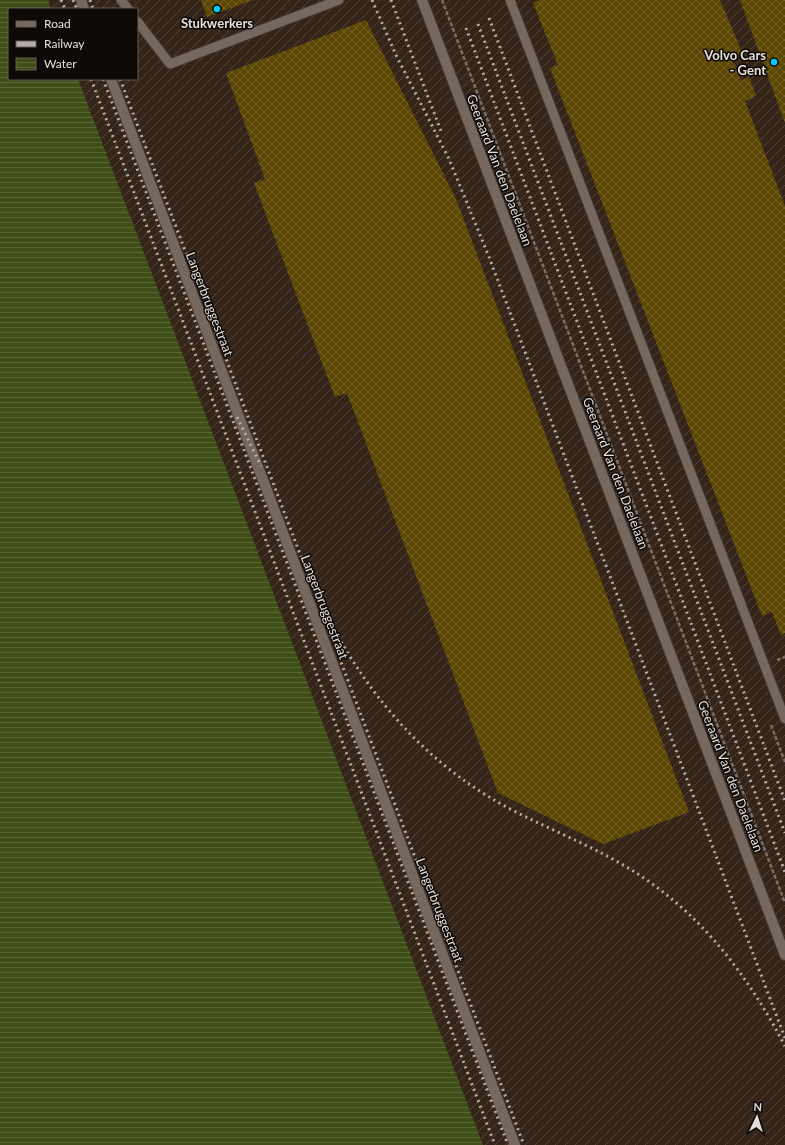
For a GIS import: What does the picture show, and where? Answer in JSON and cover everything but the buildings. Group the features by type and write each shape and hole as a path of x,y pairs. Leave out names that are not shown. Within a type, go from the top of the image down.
{"street":[{"name":"Geeraard Van den Daelelaan","path":"422,0 785,955"},
{"name":"Langerbruggestraat","path":"111,80 515,1145"}],"lane":[{"path":"121,0 127,8"},
{"path":"138,22 170,64 339,0"},
{"path":"510,0 785,719"}],"path":[{"path":"442,0 785,903"}],"shaded area":[{"path":"48,0 785,0 785,1145 483,1145 78,80 138,80 138,8 51,8"}],"water":[{"path":"0,0 48,0 51,8 8,8 8,80 78,80 483,1145 0,1145"}],"railway":[{"path":"61,0 65,8"},
{"path":"73,0 77,8"},
{"path":"90,0 93,8"},
{"path":"372,0 396,55 449,159 489,257 785,1038"},
{"path":"391,0 441,131"},
{"path":"489,18 785,801"},
{"path":"478,24 785,833"},
{"path":"466,28 785,872"},
{"path":"91,80 495,1145"},
{"path":"103,80 508,1145"},
{"path":"120,80 524,1145"},
{"path":"237,417 261,466"},
{"path":"332,626 349,655 388,709 409,733 432,755 458,776 514,811 601,853 635,872 672,899 692,917 711,936 744,978 785,1046"}],"place":[{"name":"Stukwerkers","path":"217,9"},
{"name":"Volvo Cars - Gent","path":"774,62"}]}
